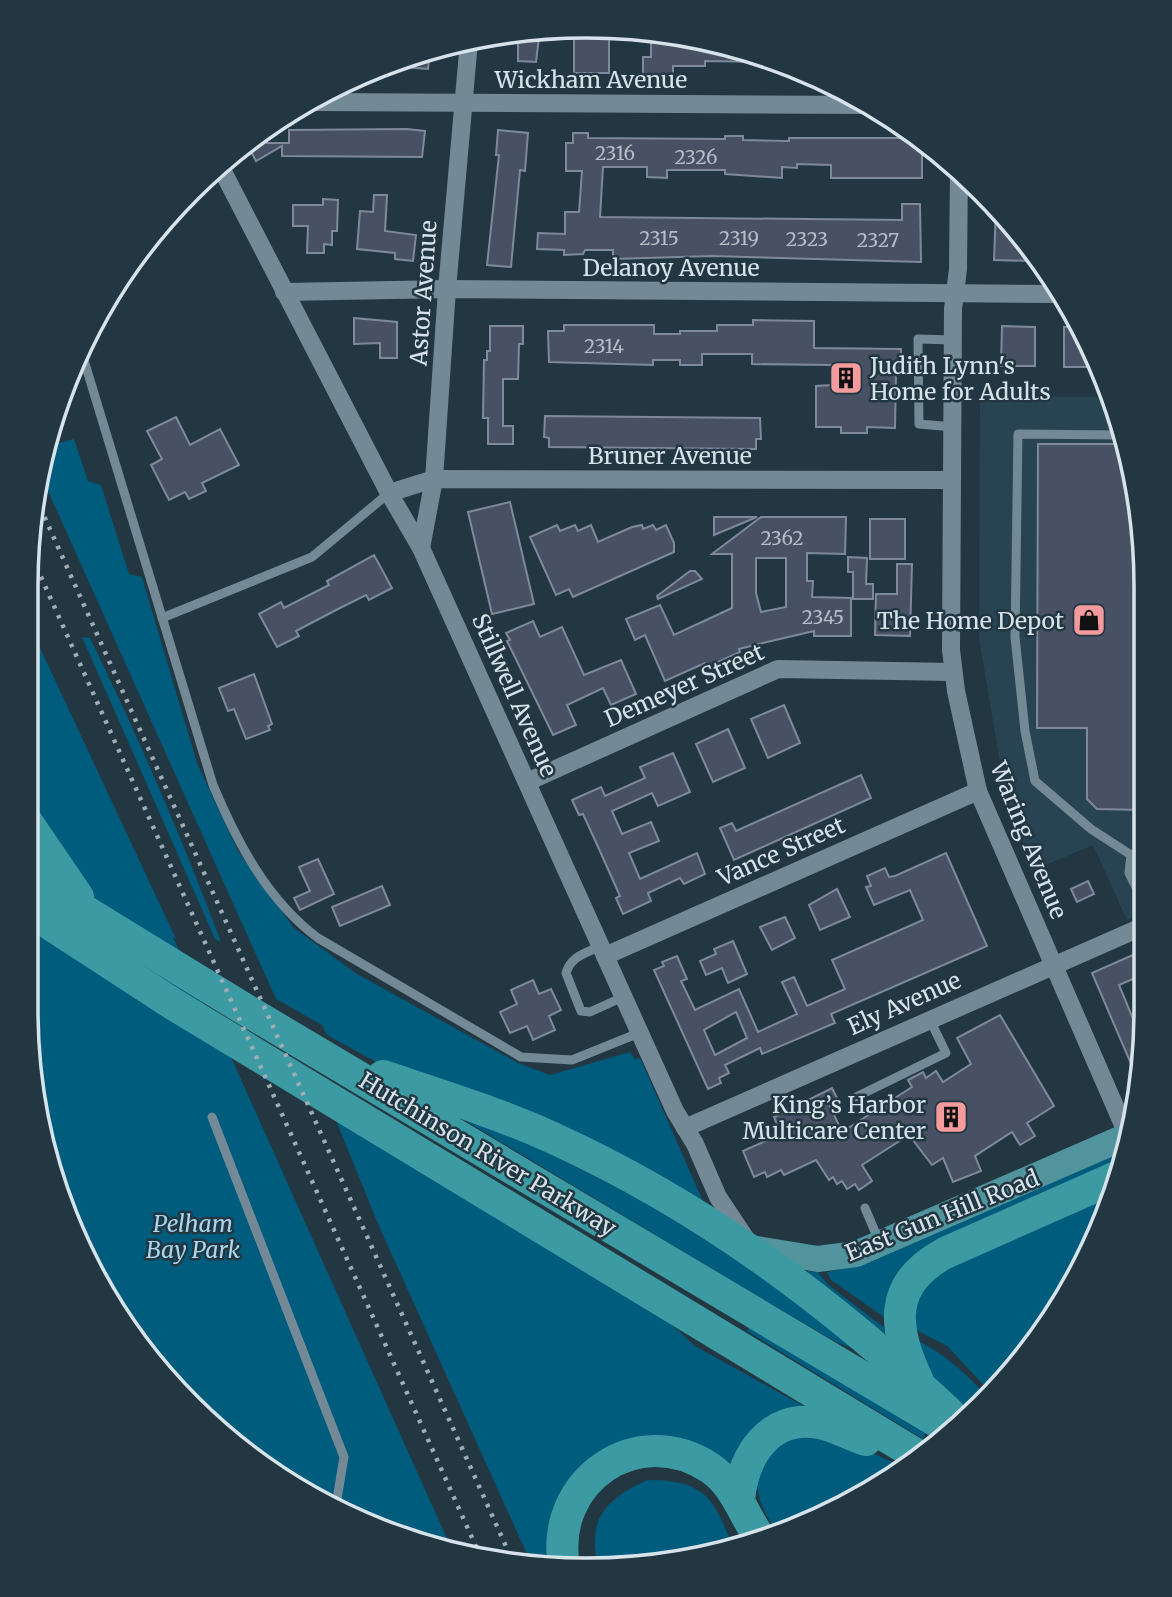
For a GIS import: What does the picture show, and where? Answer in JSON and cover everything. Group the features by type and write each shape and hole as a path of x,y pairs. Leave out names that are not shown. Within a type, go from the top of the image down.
{"highway":[{"path":"38,838 88,913"},
{"name":"Hutchinson River Parkway","path":"38,878 148,950 944,1426"},
{"name":"Hutchinson River Parkway","path":"38,917 173,1004 911,1451"},
{"path":"324,1056 483,1110 553,1138 633,1178 751,1248 920,1385 953,1417"},
{"path":"920,1385 906,1354 899,1328 903,1296 917,1272 945,1253 1105,1183"},
{"path":"739,1500 743,1471 752,1452 767,1436 789,1425 819,1423 908,1453"},
{"path":"563,1558 562,1537 573,1499 592,1476 618,1459 658,1451 691,1458 719,1475 739,1500 756,1531"},
{"path":"581,1559 582,1526 594,1500 619,1478 651,1467 679,1469 706,1482 726,1507 738,1537"}],"main road":[{"name":"East Gun Hill Road","path":"751,1248 806,1259 830,1259 881,1246 1118,1139"}],"street":[{"name":"Astor Avenue","path":"421,548 434,478 447,289 468,51"},
{"name":"Wickham Avenue","path":"331,102 847,105"},
{"name":"Stillwell Avenue","path":"224,175 389,493 421,548 639,1033 718,1196 751,1248"},
{"name":"Waring Avenue","path":"959,185 953,340 953,672 978,791 1122,1123"},
{"name":"Delanoy Avenue","path":"284,292 447,289 1049,294"},
{"name":"Bruner Avenue","path":"389,493 434,478 952,480"},
{"name":"Demeyer Street","path":"527,782 778,669 953,672"},
{"name":"Vance Street","path":"603,951 978,791"},
{"name":"Ely Avenue","path":"685,1128 1134,930"}],"lane":[{"path":"953,340 918,339 919,424 953,427"},
{"path":"85,365 213,785 234,834 274,895 295,921 318,938 521,1057 572,1060 639,1033"},
{"path":"1112,435 1018,434 1015,637 1025,730 1035,781 1091,829 1131,855 1134,854"},
{"path":"162,618 312,557 389,493"},
{"path":"1131,855 1129,873 1134,883"},
{"path":"603,951 579,955 567,967 566,973 581,1011 590,1012 623,997"},
{"path":"856,1097 946,1053 930,1018"},
{"path":"212,1117 344,1457 337,1498"},
{"path":"865,1209 881,1246"}],"shaded area":[{"path":"980,396 1099,397 1123,479 1132,550 1134,917 1127,920 1093,845 1034,870 1006,799 979,638"}],"green space":[{"path":"74,439 88,481 101,485 129,574 142,577 197,763 238,851 294,928 357,974 518,1063 550,1075 630,1052 635,1059 640,1058 706,1208 398,1074 327,1035 322,1025 276,999 47,489 58,440 59,443"},
{"path":"82,637 90,638 126,713 221,942 215,939"},
{"name":"Pelham Bay Park","path":"38,644 176,939 173,937 226,1053 230,1055 448,1541 376,1517 344,1502 282,1466 225,1423 174,1372 131,1315 112,1285 80,1221 57,1153 43,1082 40,1047"},
{"path":"426,1097 621,1176 870,1355 836,1342"},
{"path":"335,1118 648,1303 695,1346 807,1408 733,1466 703,1447 689,1443 663,1441 613,1446 560,1558 527,1555 379,1226"},
{"path":"1115,1153 1110,1169 939,1243 887,1319 831,1280 827,1272 866,1264"},
{"path":"1099,1200 1092,1221 1060,1285 1020,1344 985,1386 947,1346 918,1331 911,1324 914,1302 932,1274"},
{"path":"805,1271 818,1272 827,1284 886,1329 883,1337"},
{"path":"752,1323 929,1428 923,1439 747,1331"},
{"path":"914,1339 954,1364 981,1390 963,1408 935,1381"},
{"path":"805,1432 833,1436 894,1463 828,1502 773,1525 759,1498 757,1477 762,1457 770,1447 781,1440"},
{"path":"647,1480 682,1483 694,1488 712,1504 730,1539 657,1554 596,1558 595,1536 598,1523 610,1503"}],"building":[{"path":"574,39 609,39 609,73 574,73"},
{"path":"539,41 536,62 518,61 518,43"},
{"path":"651,42 693,49 742,62 705,61 705,66 673,66 673,75 643,75 643,57 651,57"},
{"path":"429,62 428,69 411,68"},
{"path":"289,130 425,131 422,157 282,156 282,146 256,161 252,153 267,142 289,143"},
{"path":"498,130 528,133 525,171 520,170 511,267 487,265 499,155 496,155"},
{"path":"573,133 588,133 588,138 725,139 725,136 743,136 743,140 789,141 789,138 900,138 922,154 922,178 831,178 831,165 797,164 797,168 782,167 782,178 725,174 725,170 667,170 667,178 647,177 647,167 603,167 600,217 902,220 902,204 920,204 921,262 712,256 613,259 613,250 585,250 583,254 564,255 564,250 537,249 538,233 565,234 565,212 579,212 582,171 566,171 566,143 573,143"},
{"path":"374,195 387,195 385,231 416,235 413,261 395,259 395,253 357,249 360,211 373,212"},
{"path":"323,199 338,200 337,231 332,231 332,245 324,244 324,253 307,253 308,226 293,226 293,205 323,205"},
{"path":"995,222 1026,261 994,260"},
{"path":"354,318 397,322 397,358 380,358 380,343 354,344"},
{"path":"753,320 814,321 814,348 901,349 901,371 896,371 895,428 867,427 867,433 841,433 841,427 816,427 816,386 832,385 832,365 752,364 752,354 702,354 702,365 680,365 680,360 653,360 653,365 549,362 548,331 564,331 564,325 654,325 654,334 680,334 680,331 717,331 717,325 753,325"},
{"path":"490,326 523,326 523,344 519,344 518,379 503,379 503,426 513,426 513,444 488,444 488,418 483,418 484,360 487,360 487,351 490,351"},
{"path":"1002,326 1035,327 1035,366 1001,366"},
{"path":"1064,327 1068,327 1088,367 1064,367"},
{"path":"545,416 760,418 761,439 756,439 756,449 549,447 549,438 544,437"},
{"path":"176,417 190,445 220,429 239,465 202,483 206,491 189,499 185,492 169,500 151,465 162,459 147,431"},
{"name":"The Home Depot","path":"1038,444 1115,444 1129,515 1134,586 1134,810 1097,809 1087,799 1087,728 1037,728"},
{"path":"510,502 534,604 492,614 468,512"},
{"path":"714,517 757,517 714,535"},
{"path":"761,517 846,517 845,554 807,553 807,581 813,581 812,597 851,598 851,636 814,636 814,631 767,642 739,649 740,652 707,667 705,663 665,681 645,635 635,640 626,619 660,605 674,635 732,608 732,554 712,554","holes":["756,558 786,558 786,607 761,612 756,593"]},
{"path":"870,519 905,519 905,559 870,559"},
{"path":"557,525 560,531 575,525 578,531 591,525 598,542 632,527 642,525 643,529 653,525 656,530 666,525 674,543 674,552 573,597 569,589 556,595 530,537"},
{"path":"374,555 392,588 369,600 366,595 338,609 296,631 299,636 277,647 259,614 281,602 284,608 329,585 327,581"},
{"path":"848,557 867,558 866,584 873,584 873,599 853,599 853,572 848,572"},
{"path":"897,564 912,564 910,636 875,635 876,594 897,594"},
{"path":"690,571 695,571 702,579 658,599 657,596"},
{"path":"533,621 540,637 562,627 584,675 621,660 636,694 611,705 603,688 567,705 576,725 553,735 507,641 510,640 506,633"},
{"path":"254,674 272,724 268,726 270,730 246,739 234,709 228,711 219,688"},
{"path":"784,705 800,743 768,758 751,719"},
{"path":"728,729 745,768 713,782 696,744"},
{"path":"673,753 690,792 658,806 652,793 612,811 622,834 651,822 659,841 629,853 640,879 697,853 705,874 684,884 680,878 648,893 651,901 623,914 616,898 620,896 599,849 583,814 579,815 572,800 601,787 605,796 645,778 640,767"},
{"path":"861,775 871,798 734,860 720,828 732,823 736,831"},
{"path":"946,853 987,946 831,1014 835,1023 762,1054 760,1048 725,1065 729,1073 719,1078 721,1083 708,1089 654,970 664,966 662,962 677,956 687,979 681,981 695,1010 739,989 758,1032 797,1014 782,982 794,977 807,1006 845,989 832,960 923,920 910,890 874,905 866,887 871,886 867,876 885,868 889,877","holes":["736,1012 747,1038 715,1055 704,1030"]},
{"path":"318,859 334,894 300,910 294,898 310,891 299,867"},
{"path":"1088,881 1094,894 1077,902 1071,889"},
{"path":"382,886 390,905 340,926 332,907"},
{"path":"837,889 850,917 820,930 809,905"},
{"path":"785,917 795,938 772,950 760,927"},
{"path":"733,941 747,974 728,983 722,968 706,975 700,961 716,954 714,949"},
{"path":"1134,954 1134,978 1119,985 1134,1020 1131,1063 1092,973"},
{"path":"533,980 539,994 551,989 561,1010 549,1016 555,1030 533,1040 527,1026 510,1033 500,1012 517,1004 511,990"},
{"name":"King’s Harbor Multicare Center","path":"1000,1015 1054,1106 1027,1123 1035,1136 1020,1145 1012,1132 975,1156 981,1171 953,1182 943,1158 932,1165 909,1135 862,1165 872,1181 859,1190 855,1184 847,1189 842,1181 837,1184 833,1177 829,1180 816,1160 784,1175 781,1170 767,1177 765,1172 754,1177 743,1151 781,1134 774,1117 832,1088 839,1102 830,1106 842,1132 912,1087 908,1080 923,1072 926,1078 936,1071 943,1082 971,1064 957,1038"}],"railway":[{"path":"43,514 509,1553"},
{"path":"39,572 476,1547"}],"place":[{"name":"Judith Lynn's Home for Adults","path":"846,378"},
{"name":"The Home Depot","path":"1089,620"},
{"name":"King’s Harbor Multicare Center","path":"951,1117"}]}
